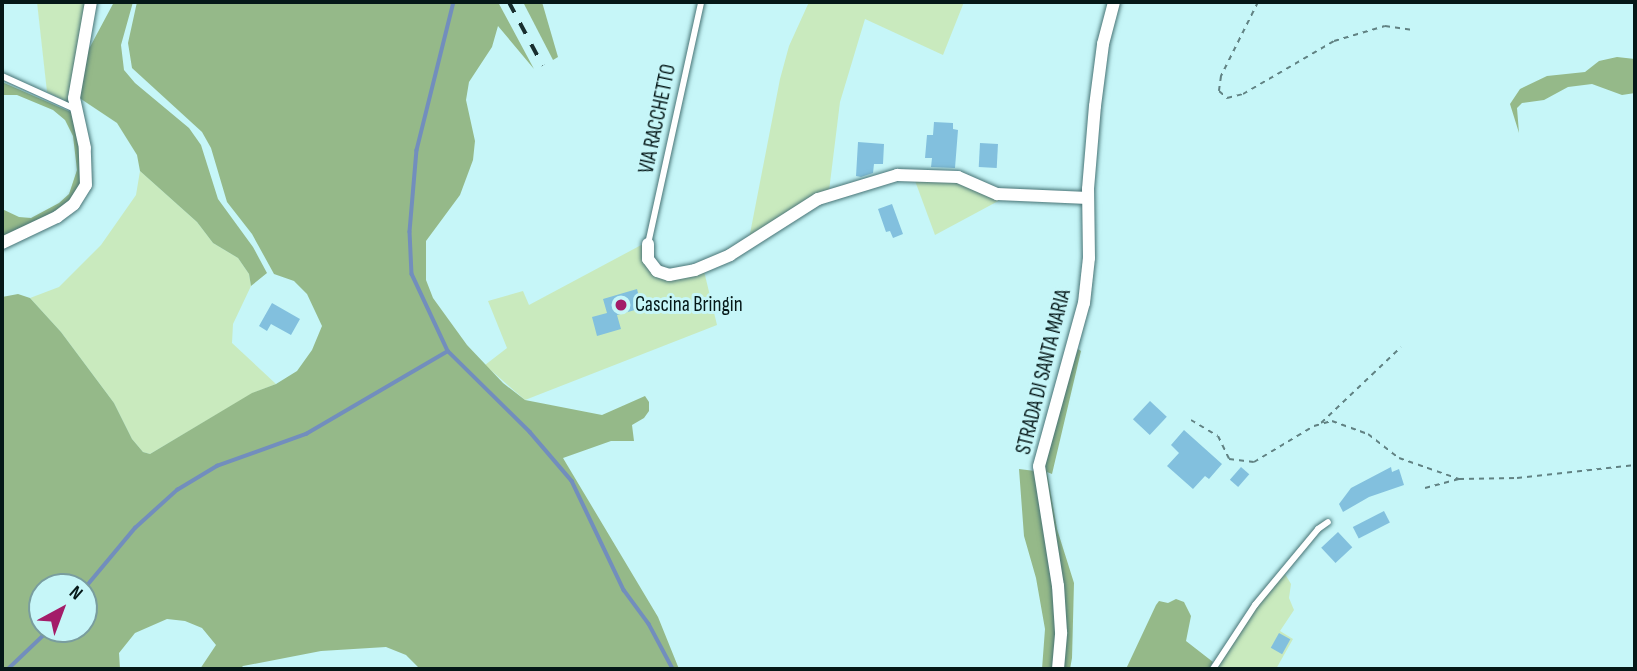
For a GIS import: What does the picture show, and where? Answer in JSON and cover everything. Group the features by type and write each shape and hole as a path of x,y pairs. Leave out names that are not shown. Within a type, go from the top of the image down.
{"street":[{"path":"2,243 57,217 74,204 84,190 88,172 75,109 78,65 91,2"},
{"name":"STRADA DI SANTA MARIA","path":"1058,669 1061,637 1059,596 1039,466 1083,310 1089,251 1088,198 1097,84 1114,2"},
{"path":"648,244 648,259 655,270 668,275 689,272 730,256 818,199 897,175 958,177 997,194 1088,198"}],"lane":[{"name":"VIA RACCHETTO","path":"648,244 701,2"},
{"path":"2,76 75,109"},
{"path":"1213,669 1255,605 1318,529 1328,522"}],"path":[{"path":"1258,2 1221,76 1219,91 1227,98 1243,94 1334,41 1385,26 1415,30"},
{"path":"1320,424 1401,347"},
{"path":"1191,420 1214,432 1229,459 1249,463 1320,424 1332,421 1353,427 1399,458 1459,478"},
{"path":"1425,488 1459,478 1517,478 1635,464"}],"green space":[{"path":"37,2 87,2 70,103 47,92"},
{"path":"114,2 133,2 121,45 124,70 135,83 189,128 201,145 218,199 253,247 267,273 251,286 249,274 238,258 213,243 197,222 140,171 137,155 117,123 78,97 83,60"},
{"path":"137,2 498,2 534,69 498,26 492,47 469,82 466,100 475,141 473,160 460,195 426,241 426,280 433,298 467,345 503,383 525,400 602,415 645,396 649,402 649,411 644,418 632,425 634,441 611,441 563,458 658,617 679,669 420,669 406,655 386,647 321,651 243,666 240,669 200,669 216,645 202,628 185,621 167,619 135,633 119,653 120,669 2,669 2,297 18,294 30,298 61,332 114,403 132,439 143,452 150,454 252,393 276,384 297,371 312,350 322,326 307,294 294,281 274,274 252,234 227,202 211,148 202,132 132,68 128,43"},
{"path":"523,2 542,2 558,57 553,60"},
{"path":"809,2 964,2 943,55 865,19 840,102 829,191 749,239 780,79 789,46"},
{"path":"1617,57 1635,59 1635,93 1622,95 1592,84 1568,87 1544,100 1522,103 1517,108 1519,133 1510,104 1520,89 1547,76 1585,72 1599,61"},
{"path":"2,82 73,113 85,176 70,203 2,239 2,209 19,217 31,218 59,203 69,194 77,170 73,136 65,120 53,110 17,95 2,95"},
{"path":"140,171 197,222 213,243 238,258 249,274 251,286 233,324 232,343 276,384 253,393 150,454 143,452 132,439 114,403 61,332 30,298 59,287 101,245 136,195"},
{"path":"914,178 947,179 1002,199 935,235"},
{"path":"645,243 651,270 704,271 717,325 525,400 485,365 507,348 488,301 523,291 529,305"},
{"path":"1078,349 1081,351 1052,474 1047,472 1057,529 1074,583 1072,658 1070,669 1062,669 1043,470 1054,423"},
{"path":"1019,469 1035,471 1055,598 1055,669 1042,669 1045,629 1036,578 1024,536"},
{"path":"1285,574 1291,584 1289,598 1294,610 1280,631 1293,639 1276,669 1217,669 1256,608"},
{"path":"1176,599 1184,602 1191,616 1186,641 1213,662 1209,669 1126,669 1156,605 1159,601 1168,603"}],"building":[{"path":"934,122 953,123 953,129 958,130 955,168 931,167 932,158 925,158 927,135 933,135"},
{"path":"858,142 884,144 883,164 874,164 873,173 861,177 856,176"},
{"path":"980,143 998,144 997,168 979,167"},
{"path":"892,204 903,234 893,238 890,231 886,232 878,209"},
{"path":"637,289 642,308 617,315 621,329 597,336 592,317 607,313 603,299"},
{"path":"272,303 300,319 291,335 271,324 267,331 259,326"},
{"path":"1150,401 1167,417 1150,435 1133,419"},
{"path":"1184,430 1222,464 1209,479 1205,476 1193,489 1167,466 1179,453 1171,445"},
{"path":"1241,467 1249,474 1238,487 1230,480"},
{"path":"1391,467 1392,472 1399,469 1404,485 1369,497 1343,512 1339,504 1351,488"},
{"path":"1384,511 1390,523 1359,538 1353,527"},
{"path":"1338,532 1352,547 1336,563 1321,548"},
{"path":"1279,633 1290,639 1282,654 1271,648"}],"waterway":[{"path":"454,2 417,150 410,232 412,274 448,351 530,432 572,481 624,590 649,624 673,669"},
{"path":"97,573 135,528 177,490 217,466 306,434 448,351"},
{"path":"8,669 35,643"}],"railway":[{"path":"509,2 543,66"}],"place":[{"name":"Cascina Bringin","path":"621,305"}]}
